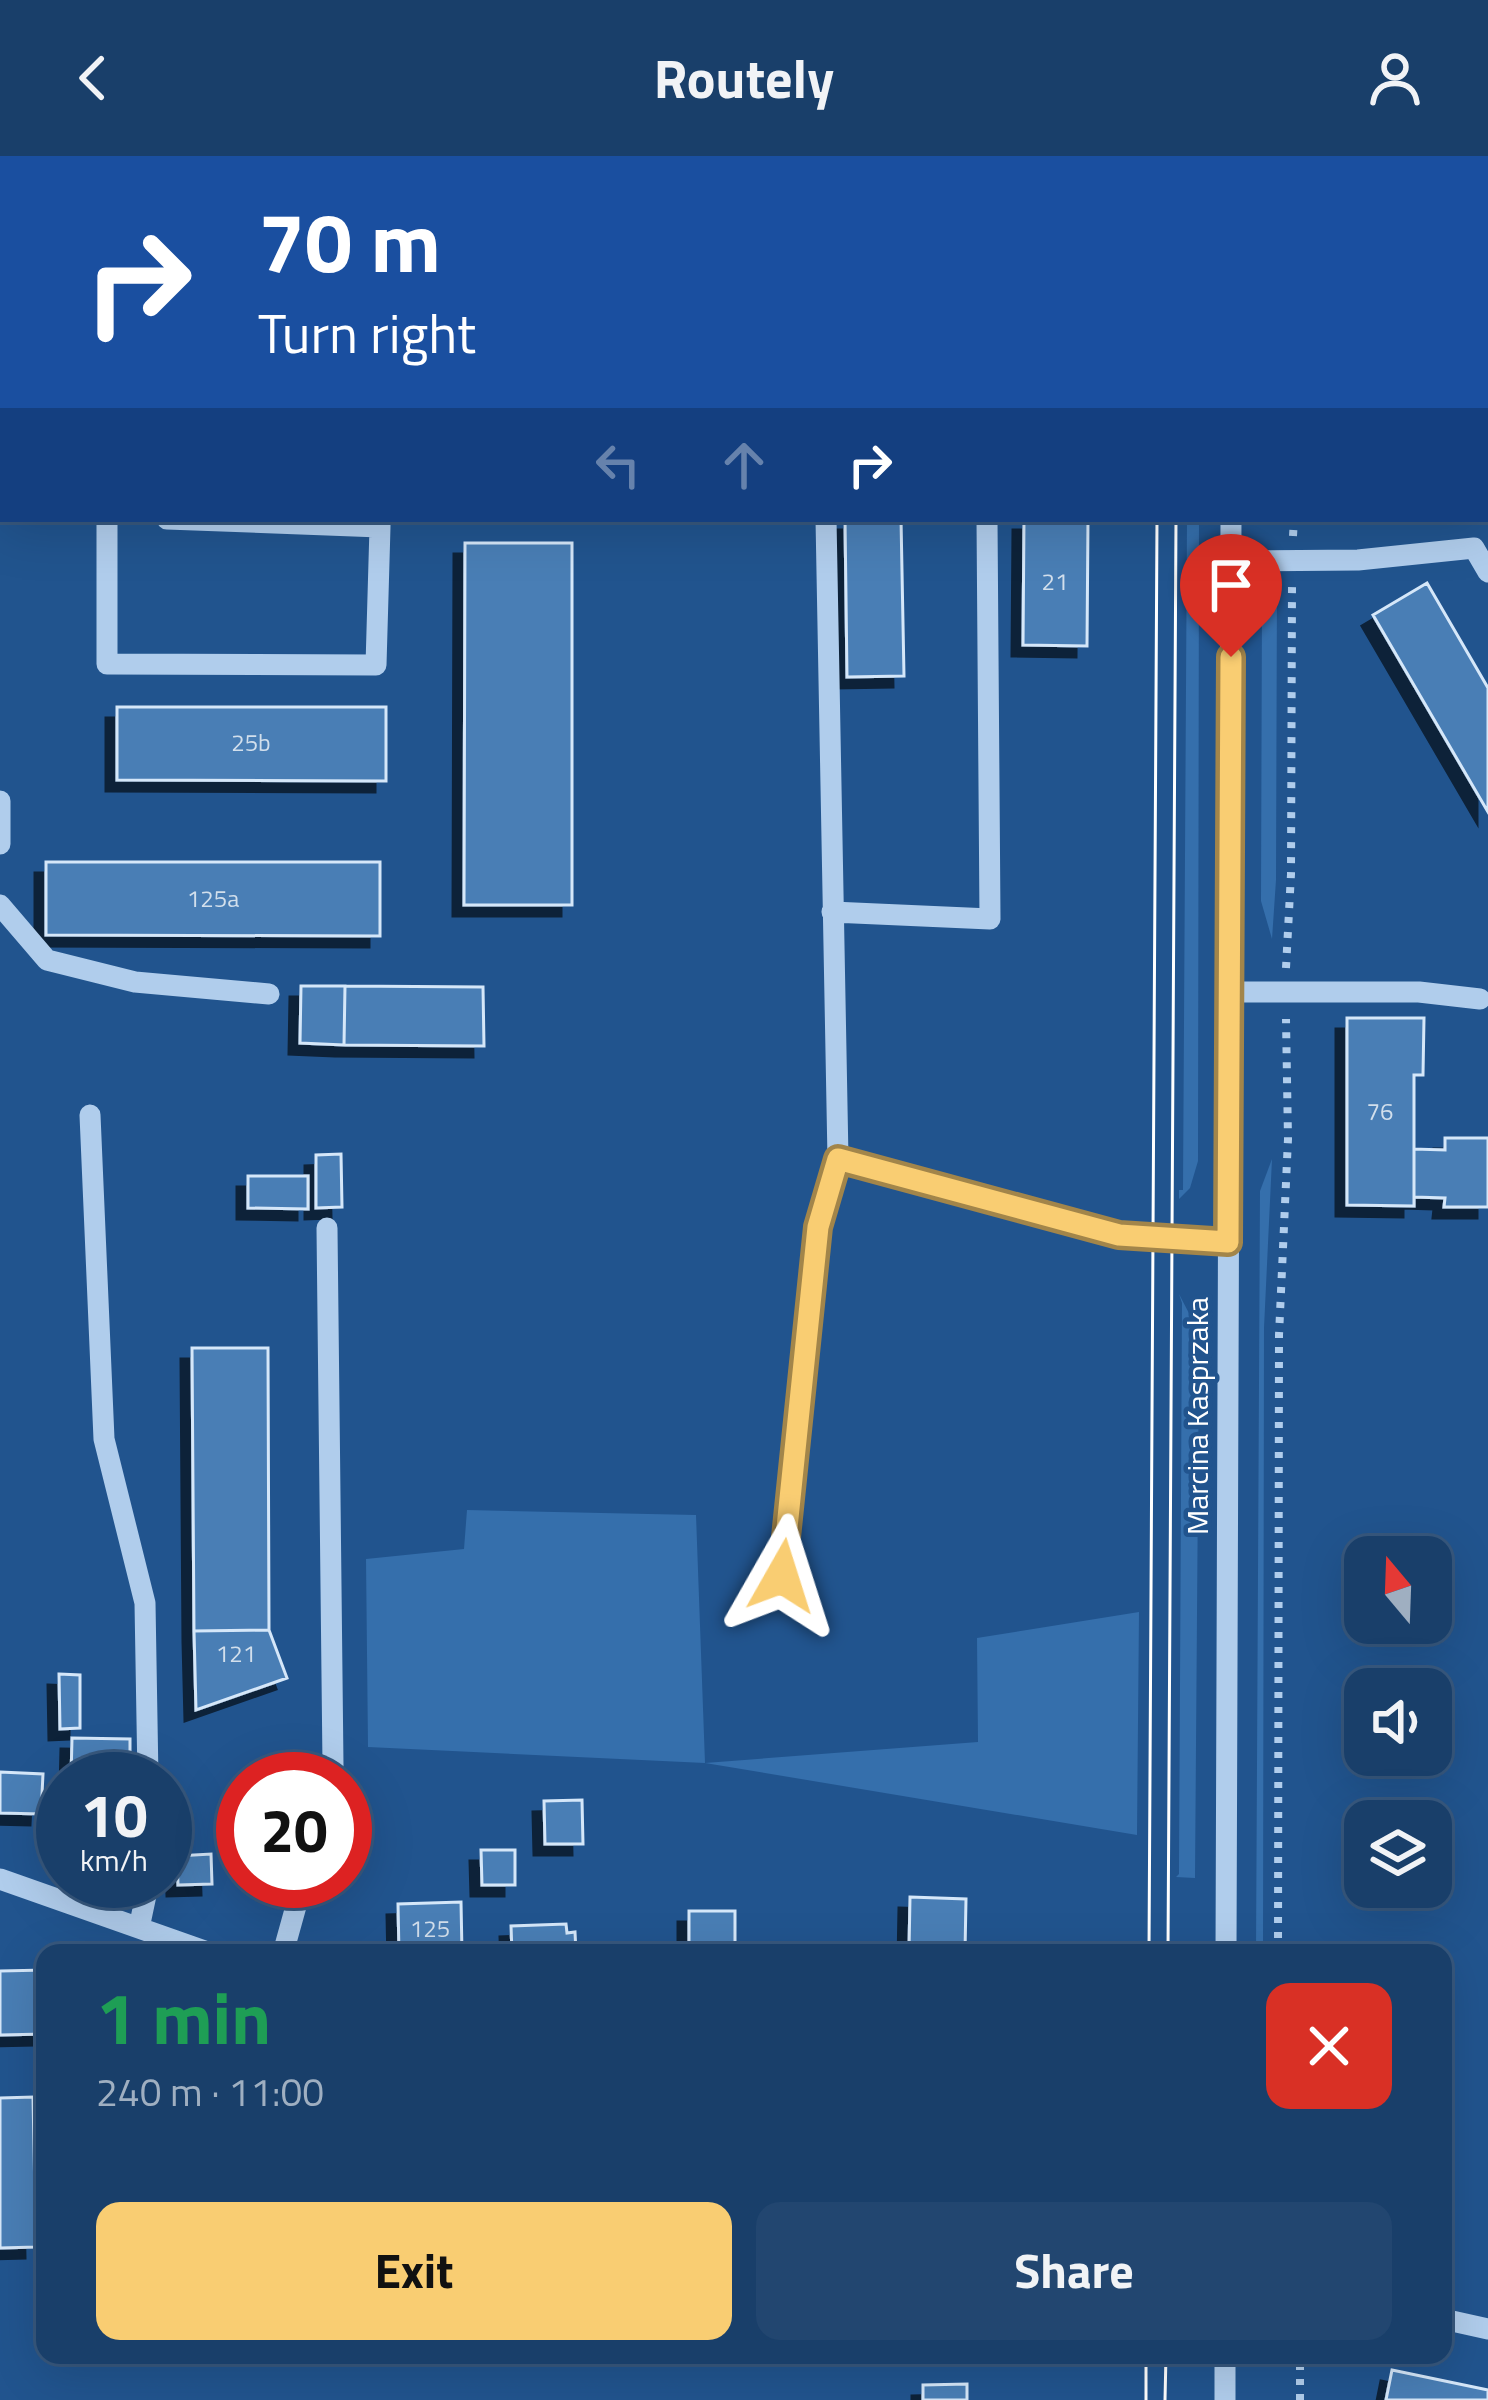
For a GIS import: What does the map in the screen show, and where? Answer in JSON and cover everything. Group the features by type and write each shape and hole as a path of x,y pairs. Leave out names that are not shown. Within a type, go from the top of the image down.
{"street":[{"path":"107,522 107,664 376,665 380,523 327,522"},
{"path":"782,1576 818,1227 838,1159 826,522"},
{"path":"832,912 990,919 988,522"},
{"name":"Marcina Kasprzaka","path":"1226,1944 1232,522"},
{"path":"1231,561 1358,560 1474,548 1488,572"},
{"path":"0,801 0,844"},
{"path":"0,904 46,960 135,982 269,994"},
{"path":"1228,992 1419,992 1480,1000"},
{"path":"90,1115 104,1439 145,1603 148,1752"},
{"path":"838,1159 1119,1235 1228,1242"},
{"path":"327,1228 334,1752"},
{"path":"0,1879 184,1944"},
{"path":"139,1928 143,1908"},
{"path":"286,1944 296,1908"},
{"path":"1452,2321 1488,2329"},
{"path":"1226,2364 1226,2400"}],"path":[{"path":"1278,1944 1279,1358 1288,1138 1294,522"},
{"path":"1300,2364 1300,2400"}],"shaded area":[{"path":"1187,522 1199,522 1198,1161 1190,1188 1179,1199 1179,1190 1183,1190"},
{"path":"1277,577 1272,939 1261,901 1262,598 1266,582"},
{"path":"1272,1159 1264,1328 1263,1944 1256,1944 1260,1191"},
{"path":"1179,1294 1193,1321 1199,1352 1195,1878 1176,1877"},
{"path":"467,1510 696,1515 705,1763 368,1747 366,1559 464,1549"},
{"path":"1139,1612 1137,1835 705,1763 978,1742 977,1638"}],"building":[{"path":"845,522 901,522 904,676 847,677"},
{"path":"1024,522 1088,522 1087,646 1023,645"},
{"path":"465,543 572,543 572,905 464,905"},
{"path":"1427,583 1488,688 1488,812 1373,615"},
{"path":"117,707 386,707 386,781 117,780"},
{"path":"46,862 380,862 380,936 46,935"},
{"path":"301,986 345,986 344,1045 300,1043"},
{"path":"345,986 483,987 484,1046 344,1045"},
{"path":"1347,1018 1424,1018 1423,1075 1414,1075 1414,1206 1347,1205"},
{"path":"1445,1138 1488,1138 1488,1207 1444,1207 1445,1198 1414,1197 1414,1149 1445,1150"},
{"path":"341,1154 342,1207 316,1208 316,1155"},
{"path":"248,1176 308,1176 308,1209 248,1208"},
{"path":"192,1348 268,1348 269,1630 194,1631"},
{"path":"269,1630 287,1678 196,1710 194,1631"},
{"path":"59,1674 80,1675 80,1728 60,1729"},
{"path":"72,1738 130,1739 130,1752 72,1752"},
{"path":"0,1772 36,1774 36,1814 0,1813"},
{"path":"582,1800 583,1844 545,1844 544,1801"},
{"path":"481,1850 515,1850 515,1885 482,1885"},
{"path":"211,1854 212,1884 192,1885 192,1855"},
{"path":"910,1897 966,1899 965,1944 909,1944"},
{"path":"461,1902 462,1944 399,1944 398,1904"},
{"path":"689,1911 735,1911 735,1944 689,1944"},
{"path":"566,1924 567,1933 575,1932 576,1944 512,1944 511,1926"},
{"path":"36,1970 36,2034 0,2035 0,1971"},
{"path":"33,2097 36,2247 0,2248 0,2098"},
{"path":"1392,2370 1488,2390 1488,2400 1386,2400"},
{"path":"967,2384 967,2400 923,2400 923,2385"}],"tram line":[{"path":"1149,1944 1157,522"},
{"path":"1168,1944 1176,522"},
{"path":"1146,2364 1146,2400"},
{"path":"1165,2400 1166,2364"}],"route":[{"path":"782,1576 818,1227 838,1159 1119,1235 1228,1242 1231,657"}]}
